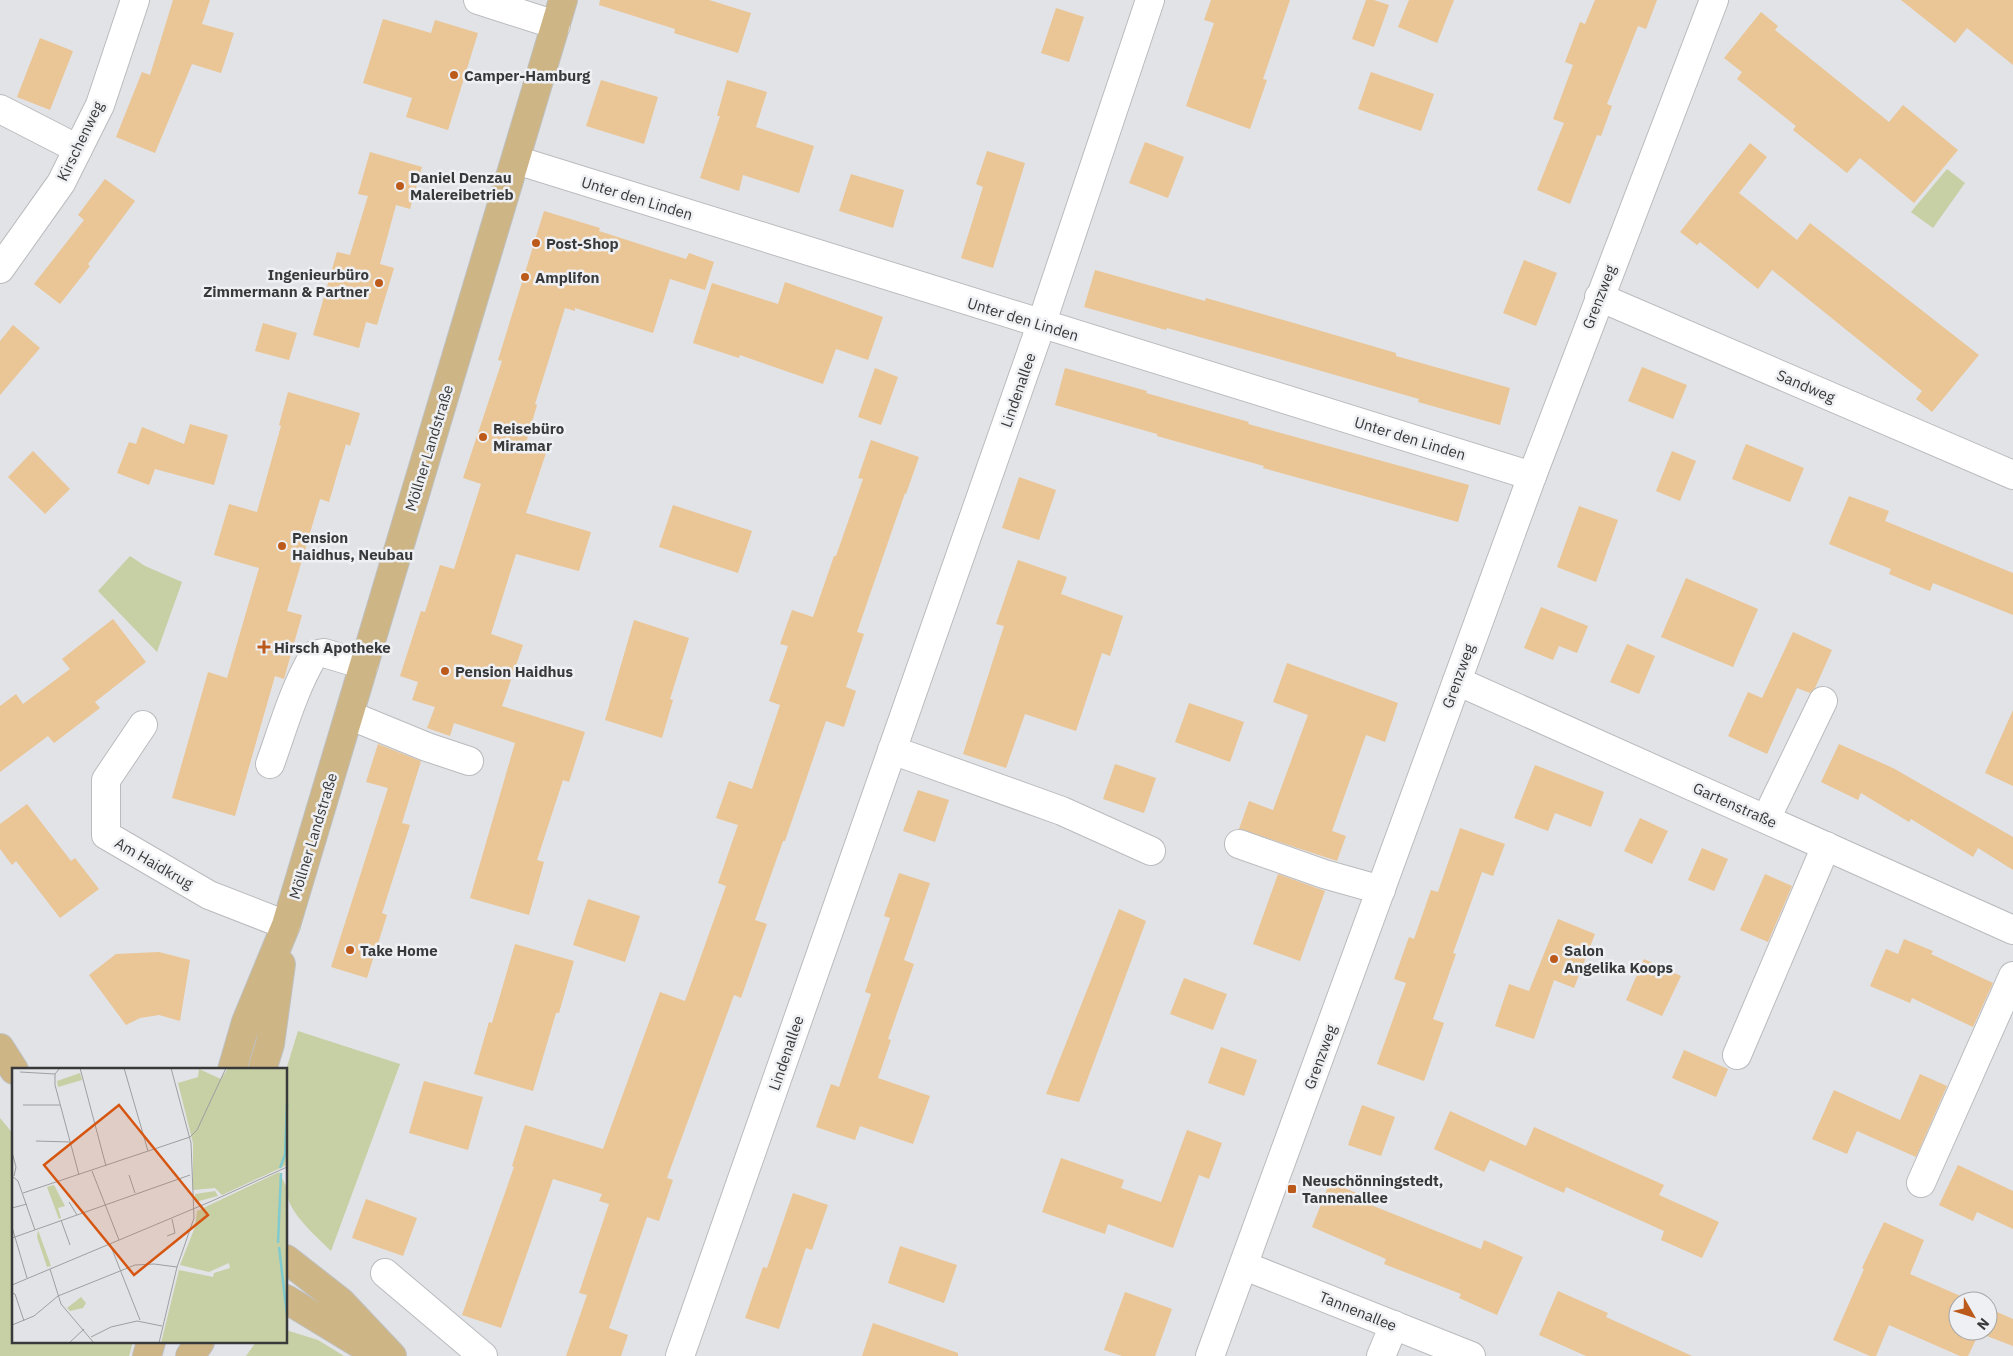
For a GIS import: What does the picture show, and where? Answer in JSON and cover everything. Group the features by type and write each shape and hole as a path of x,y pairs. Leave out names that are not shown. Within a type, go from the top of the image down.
{"main road":[{"name":"Möllner Landstraße","path":"233,1068 246,1022 286,925 560,13"},
{"name":"Möllner Landstraße","path":"263,1068 270,1044 286,925"},
{"path":"216,1068 246,1022"},
{"path":"0,1048 13,1068"},
{"path":"288,1261 341,1302 392,1356"},
{"path":"289,1302 380,1356"},
{"path":"190,1356 199,1344"}],"street":[{"name":"Kirschenweg","path":"0,270 61,183 100,105 135,0"},
{"path":"478,0 560,13"},
{"name":"Lindenallee","path":"680,1356 1041,325 1150,0"},
{"name":"Grenzweg","path":"1210,1356 1245,1266 1532,476 1714,0"},
{"path":"0,109 78,149"},
{"name":"Unter den Linden","path":"516,160 1041,325 1532,476"},
{"name":"Sandweg","path":"1599,297 2013,475"},
{"path":"270,764 304,674 314,655 324,653 364,664"},
{"name":"Gartenstraße","path":"1456,681 2013,930"},
{"path":"1766,819 1823,701"},
{"path":"349,715 427,747 469,761"},
{"name":"Am Haidkrug","path":"143,725 106,780 106,835 209,895 286,925"},
{"path":"892,750 1062,811 1151,851"},
{"path":"1239,844 1324,874 1381,890"},
{"path":"1737,1055 1826,846"},
{"path":"1921,1183 2013,976"},
{"name":"Tannenallee","path":"1245,1266 1471,1356"},
{"path":"385,1273 483,1356"},
{"path":"1381,1356 1394,1325"}],"green space":[{"path":"1947,169 1965,183 1933,228 1911,212"},
{"path":"130,556 145,566 182,582 157,652 98,591"},
{"path":"298,1031 400,1064 331,1251 298,1217 290,1204 288,1195 287,1068"},
{"path":"0,1118 12,1133 12,1344 132,1344 129,1356 0,1356"},
{"path":"288,1331 318,1340 344,1356 246,1356 255,1344 288,1344"}],"building":[{"path":"173,0 210,0 202,24 234,33 221,73 192,64 155,153 116,137 142,72 150,75"},
{"path":"600,0 709,0 751,13 738,53 674,33 675,29 599,5"},
{"path":"1211,0 1290,0 1263,79 1267,80 1250,129 1186,106 1214,23 1204,20"},
{"path":"1366,0 1374,0 1389,5 1374,47 1352,39"},
{"path":"1409,0 1454,0 1437,43 1398,27"},
{"path":"1595,0 1657,0 1646,29 1638,26 1607,104 1612,106 1601,136 1597,135 1570,204 1537,190 1564,123 1553,119 1573,65 1565,62 1580,22 1585,24"},
{"path":"1901,0 2013,0 2013,65 1967,28 1955,43"},
{"path":"1056,8 1084,17 1069,62 1041,53"},
{"path":"1761,12 1778,26 1775,30 1889,122 1903,105 1958,150 1914,203 1860,158 1847,173 1793,130 1796,126 1737,79 1742,72 1724,58"},
{"path":"383,19 431,33 435,20 478,33 448,130 406,117 412,98 363,83"},
{"path":"40,38 73,51 50,110 17,97"},
{"path":"1371,72 1434,94 1421,131 1358,109"},
{"path":"601,80 658,97 644,144 586,126"},
{"path":"727,80 767,92 756,127 814,146 799,193 743,175 739,191 700,178 720,116 717,116"},
{"path":"1145,142 1184,157 1168,198 1129,183"},
{"path":"1750,143 1767,157 1739,193 1797,240 1810,223 1979,355 1932,412 1916,399 1922,391 1772,270 1758,289 1700,242 1697,245 1680,232"},
{"path":"987,151 1025,163 993,268 961,258 983,187 976,184"},
{"path":"370,152 422,167 410,209 396,205 380,264 394,268 377,325 366,322 359,348 313,335 337,252 350,255 368,196 358,194"},
{"path":"851,174 904,190 893,228 839,211"},
{"path":"105,179 135,201 88,264 90,266 60,304 34,284 84,220 78,215"},
{"path":"544,211 600,228 599,231 686,259 689,253 714,262 705,290 670,279 653,333 575,308 575,311 565,308 535,404 537,405 526,443 547,450 526,513 591,532 579,571 516,554 491,634 523,645 502,706 585,732 569,782 563,780 537,860 544,862 529,915 470,898 515,743 454,723 450,736 427,728 435,707 412,700 418,682 400,676 421,611 425,612 440,565 454,569 481,484 463,478 502,361 498,360"},
{"path":"1524,260 1557,273 1536,326 1503,313"},
{"path":"1095,270 1205,301 1206,298 1287,321 1396,353 1396,356 1510,388 1500,425 1418,402 1419,399 1304,366 1084,307"},
{"path":"785,282 883,317 868,360 836,349 823,384 740,355 739,358 693,343 712,283 778,304"},
{"path":"263,323 297,333 289,360 255,351"},
{"path":"13,325 40,348 0,395 0,341"},
{"path":"1642,367 1687,385 1673,419 1628,401"},
{"path":"875,368 898,377 881,425 858,417"},
{"path":"1065,368 1249,422 1248,424 1469,485 1458,522 1263,468 1264,466 1055,405"},
{"path":"288,392 360,413 350,446 346,444 329,502 320,499 287,611 302,615 284,679 275,676 235,816 172,798 208,672 227,678 259,568 214,555 229,504 257,512 281,426 279,425"},
{"path":"190,424 228,435 214,485 155,469 149,485 117,473 129,442 136,444 142,427 184,444"},
{"path":"871,440 919,457 857,632 864,634 846,687 856,691 844,727 826,721 785,841 783,841 755,920 767,924 741,998 734,995 667,1178 673,1180 659,1221 647,1217 609,1328 628,1335 621,1356 566,1356 587,1295 579,1293 609,1204 599,1201 602,1194 553,1179 501,1328 462,1315 514,1167 512,1166 525,1125 603,1149 660,992 685,1001 726,886 718,883 738,825 716,818 729,781 752,789 780,705 769,701 788,646 780,644 792,610 813,617 863,479 858,478"},
{"path":"1746,444 1804,468 1790,502 1732,479"},
{"path":"33,451 70,489 45,514 8,477"},
{"path":"1672,451 1696,461 1680,501 1656,491"},
{"path":"1019,477 1056,490 1039,540 1002,528"},
{"path":"1849,496 1889,511 1885,521 2013,573 2013,615 1933,583 1930,591 1889,574 1891,569 1829,544"},
{"path":"673,505 752,531 738,573 659,547"},
{"path":"1579,506 1618,520 1596,582 1557,567"},
{"path":"1018,560 1067,577 1061,594 1123,616 1110,656 1102,653 1076,731 1025,714 1006,768 963,754 1004,626 996,624"},
{"path":"1686,578 1758,609 1733,667 1661,637"},
{"path":"1541,607 1588,626 1577,653 1559,646 1553,660 1524,648"},
{"path":"113,619 146,662 95,702 100,708 54,743 48,736 0,772 0,706 16,694 23,704 70,669 62,659"},
{"path":"634,620 689,638 670,699 673,700 662,738 605,720"},
{"path":"1793,632 1832,650 1815,688 1810,693 1797,688 1767,754 1728,736 1748,692 1762,698"},
{"path":"1627,644 1655,656 1639,694 1610,682"},
{"path":"1287,663 1398,703 1385,742 1366,735 1332,831 1346,836 1337,861 1239,829 1249,801 1273,810 1308,715 1273,702"},
{"path":"1189,703 1244,722 1230,762 1175,742"},
{"path":"2013,710 2013,786 1985,773"},
{"path":"378,744 421,761 402,823 410,825 382,913 387,915 367,978 331,967 388,788 366,782"},
{"path":"1839,744 1893,768 2013,837 2013,870 1978,848 1973,857 1911,819 1909,822 1861,793 1858,800 1821,782"},
{"path":"1115,764 1156,778 1144,813 1103,799"},
{"path":"1535,765 1604,792 1591,827 1555,813 1548,831 1514,818"},
{"path":"918,790 949,800 935,842 903,831"},
{"path":"27,804 71,861 75,858 99,889 60,918 16,861 12,865 0,849 0,824"},
{"path":"1640,818 1668,831 1652,864 1624,851"},
{"path":"1460,828 1505,844 1493,876 1482,872 1453,953 1456,954 1433,1019 1444,1023 1424,1081 1377,1064 1406,983 1394,979 1409,937 1414,939 1431,890 1438,892"},
{"path":"1702,848 1728,859 1714,891 1688,880"},
{"path":"899,873 930,883 904,960 914,964 888,1039 891,1040 878,1078 930,1096 913,1144 860,1126 855,1140 816,1127 831,1084 839,1087 871,994 865,992 890,918 884,916"},
{"path":"1278,874 1325,891 1300,961 1253,944"},
{"path":"1765,874 1792,886 1768,942 1740,930"},
{"path":"588,899 640,916 625,962 573,945"},
{"path":"1119,909 1146,921 1079,1102 1046,1094"},
{"path":"1558,919 1595,934 1574,988 1554,980 1534,1039 1495,1026 1509,984 1529,991"},
{"path":"1904,939 1933,951 1931,954 1993,983 1973,1027 1912,998 1910,1003 1870,986 1886,949 1898,954"},
{"path":"515,944 574,961 559,1013 556,1013 533,1091 474,1074 489,1022 492,1023"},
{"path":"159,952 190,960 180,1021 159,1015 140,1018 126,1025 89,975 116,954"},
{"path":"1644,959 1681,976 1662,1016 1626,1000"},
{"path":"1184,978 1227,994 1213,1030 1170,1014"},
{"path":"1221,1047 1257,1060 1244,1096 1208,1083"},
{"path":"1684,1050 1728,1069 1716,1097 1672,1078"},
{"path":"1920,1074 1947,1086 1916,1157 1857,1131 1847,1154 1812,1139 1834,1090 1900,1120"},
{"path":"424,1081 483,1097 468,1150 409,1133"},
{"path":"1362,1105 1395,1117 1381,1156 1348,1145"},
{"path":"1450,1111 1526,1146 1534,1127 1664,1185 1659,1195 1719,1222 1702,1258 1661,1240 1664,1231 1566,1187 1564,1193 1490,1160 1484,1172 1434,1149"},
{"path":"1187,1130 1222,1143 1209,1179 1199,1175 1173,1248 1108,1224 1105,1234 1042,1212 1061,1158 1124,1180 1121,1188 1161,1202"},
{"path":"1958,1165 2013,1191 2013,1229 1977,1212 1973,1221 1939,1205"},
{"path":"1330,1182 1373,1200 1371,1205 1481,1249 1484,1240 1523,1257 1497,1315 1459,1298 1461,1294 1384,1264 1386,1259 1312,1227"},
{"path":"793,1193 828,1205 812,1250 806,1248 779,1329 745,1318 763,1267 767,1268"},
{"path":"366,1199 417,1218 403,1256 352,1238"},
{"path":"1884,1222 1924,1240 1910,1274 1949,1291 1948,1341 1975,1341 1968,1356 1960,1356 1889,1325 1876,1356 1870,1356 1833,1340 1864,1269 1862,1268"},
{"path":"900,1246 957,1265 944,1303 888,1283"},
{"path":"1558,1291 1608,1313 1606,1317 1692,1356 1586,1356 1539,1335"},
{"path":"1125,1292 1172,1309 1155,1356 1122,1356 1104,1350"},
{"path":"1998,1312 2013,1319 2013,1346 1998,1340"},
{"path":"873,1323 958,1353 958,1356 862,1356"}],"place":[{"name":"Camper-Hamburg","path":"454,75"},
{"name":"Daniel Denzau Malereibetrieb","path":"400,186"},
{"name":"Post-Shop","path":"536,243"},
{"name":"Amplifon","path":"525,277"},
{"name":"Ingenieurbüro Zimmermann & Partner","path":"379,283"},
{"name":"Reisebüro Miramar","path":"483,437"},
{"name":"Pension Haidhus, Neubau","path":"282,546"},
{"name":"Hirsch Apotheke","path":"264,647"},
{"name":"Pension Haidhus","path":"445,671"},
{"name":"Take Home","path":"350,950"},
{"name":"Salon Angelika Koops","path":"1554,959"},
{"name":"Neuschönningstedt, Tannenallee","path":"1292,1189"}]}
